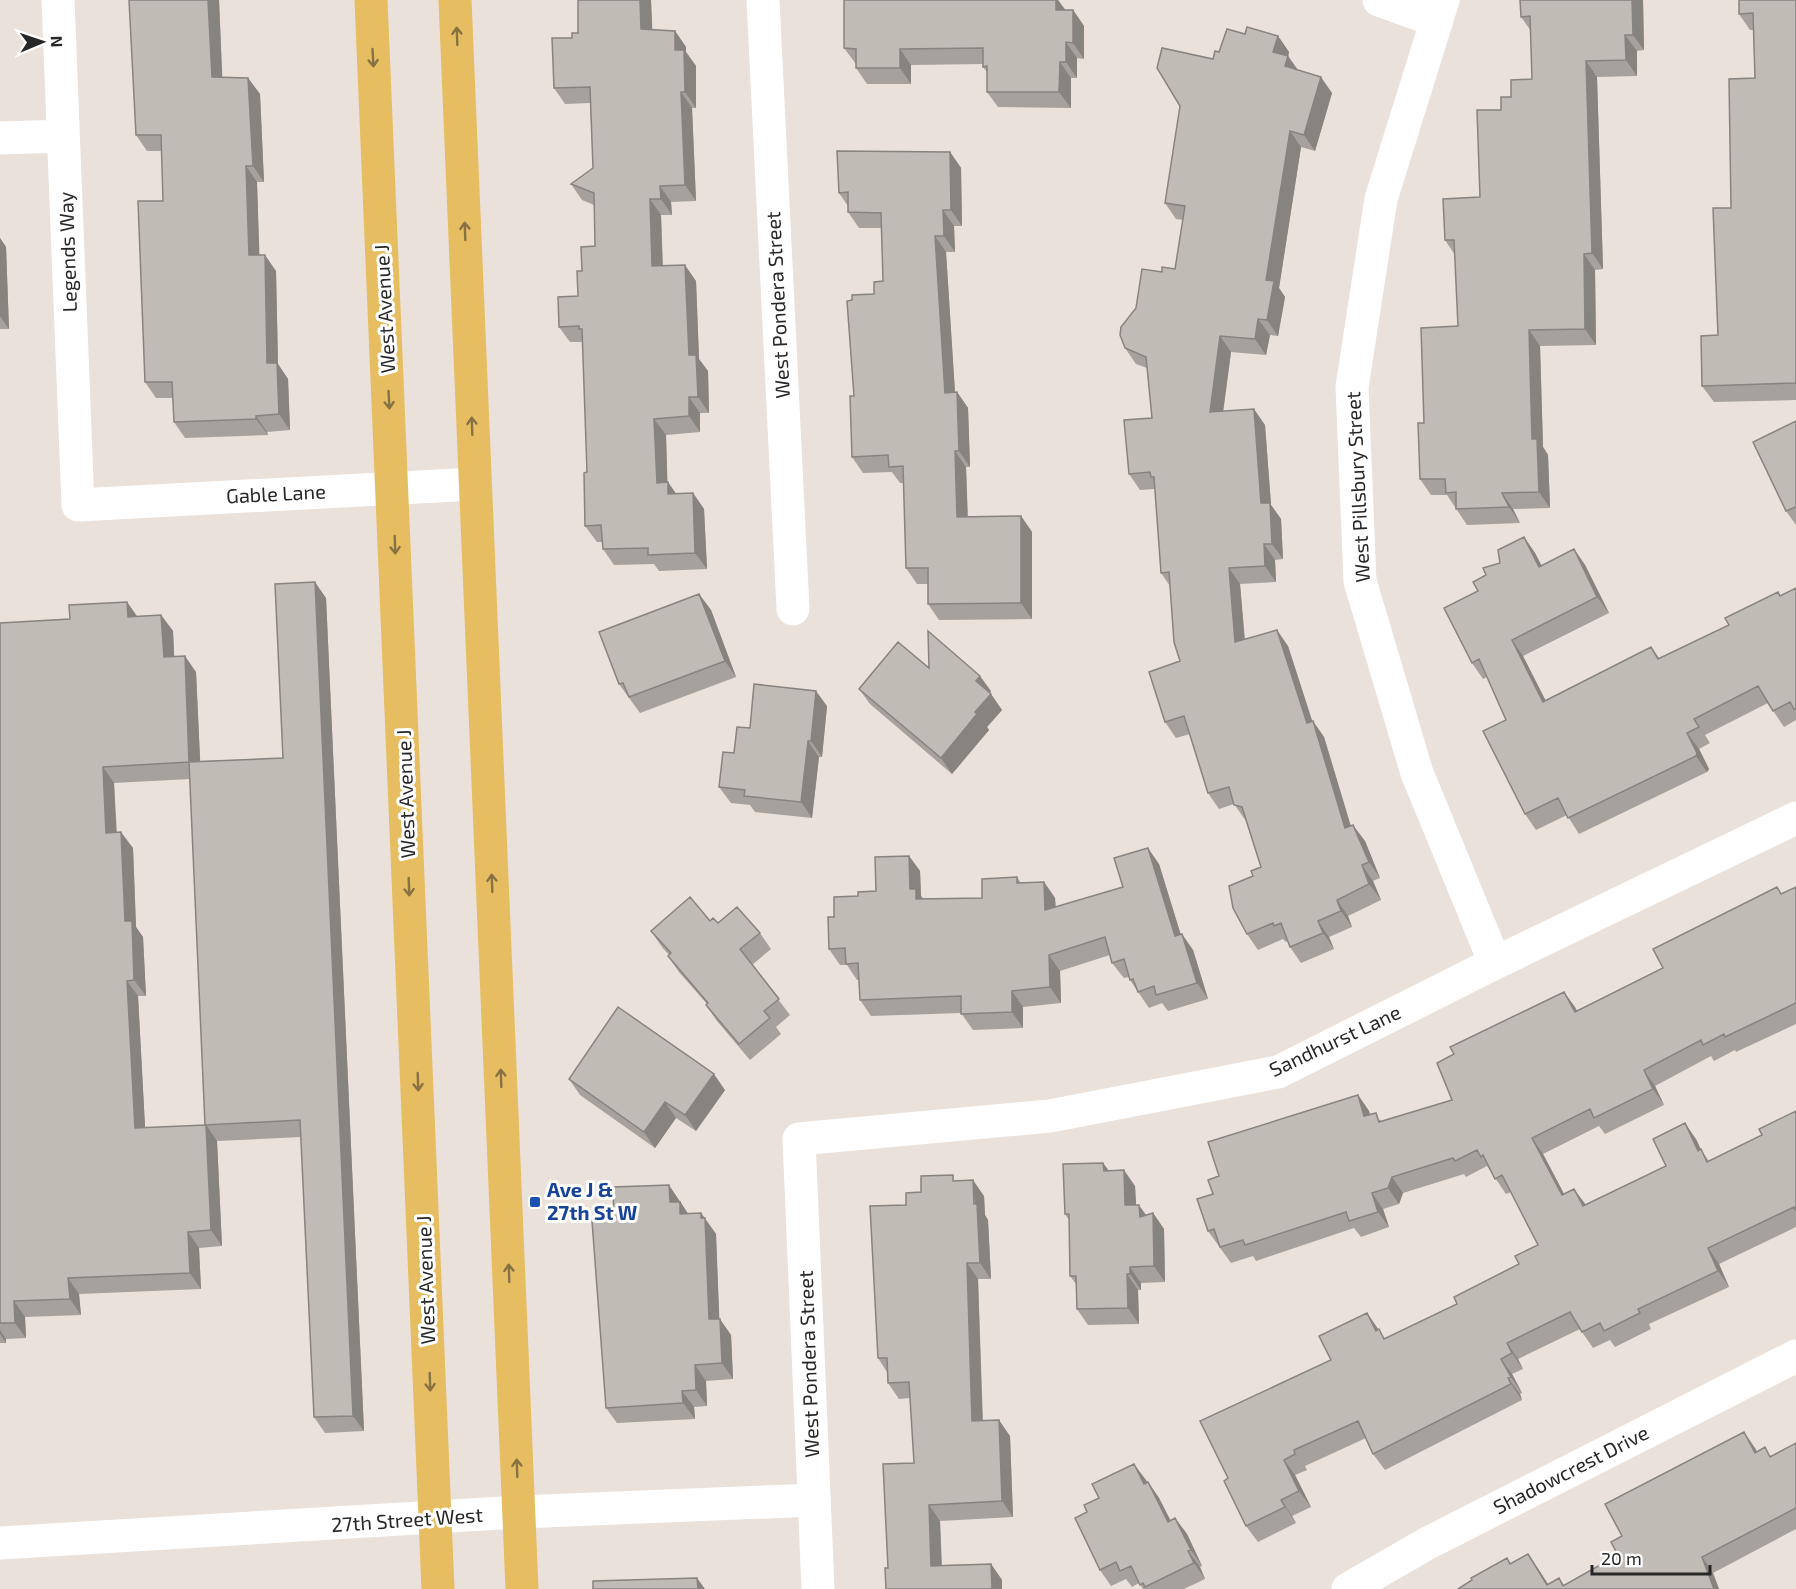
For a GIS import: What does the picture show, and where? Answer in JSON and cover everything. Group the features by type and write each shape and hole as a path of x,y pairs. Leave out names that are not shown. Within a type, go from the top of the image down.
{"main road":[{"name":"West Avenue J","path":"371,0 438,1589"},
{"path":"455,0 522,1589"}],"street":[{"name":"Legends Way","path":"58,0 78,505"},
{"name":"West Pondera Street","path":"763,0 793,609"},
{"path":"1379,0 1440,11"},
{"name":"West Pillsbury Street","path":"1440,11 1381,199 1352,387 1360,581 1417,773 1494,963"},
{"path":"0,138 63,136"},
{"name":"Gable Lane","path":"78,505 475,484"},
{"name":"Sandhurst Lane","path":"799,1139 1050,1116 1278,1072 1494,963 1796,818"},
{"name":"West Pondera Street","path":"799,1139 818,1589"},
{"name":"Shadowcrest Drive","path":"1348,1589 1428,1544 1796,1356"},
{"name":"27th Street West","path":"0,1543 436,1519 519,1512 814,1500"}],"building":[{"path":"129,0 208,0 212,77 248,78 253,166 246,166 249,255 265,255 267,363 277,363 279,414 256,416 256,419 174,422 172,382 145,382 138,201 163,201 161,135 136,135"},
{"path":"578,0 640,0 641,29 675,31 675,50 684,50 685,92 681,92 685,185 660,186 661,199 650,199 652,266 685,265 689,355 696,355 698,397 689,397 689,416 654,419 657,483 668,482 668,494 693,493 695,553 648,555 648,548 603,549 601,525 585,526 584,473 587,472 582,329 579,329 579,326 559,327 558,297 578,296 577,271 582,271 581,247 595,246 594,193 571,184 593,168 590,87 554,88 552,38 572,38 572,33 578,33"},
{"path":"844,0 1056,0 1056,10 1073,10 1073,43 1066,42 1066,62 1060,62 1059,92 987,92 987,66 983,67 983,48 900,49 900,68 856,68 856,49 844,48"},
{"path":"1520,0 1632,0 1633,35 1625,35 1626,60 1586,61 1592,253 1584,254 1585,329 1529,330 1532,439 1537,439 1539,492 1502,493 1509,507 1456,509 1456,492 1446,493 1445,479 1420,479 1418,423 1424,423 1421,328 1458,326 1454,240 1445,240 1443,199 1480,197 1477,110 1501,110 1501,97 1511,97 1511,80 1532,79 1530,16 1521,17"},
{"path":"1739,0 1796,0 1796,383 1702,386 1701,336 1718,335 1713,208 1731,208 1729,79 1755,78 1753,13 1739,14"},
{"path":"1247,27 1278,36 1273,52 1288,56 1285,66 1321,77 1304,135 1290,131 1266,280 1274,281 1267,320 1258,319 1255,339 1220,336 1210,412 1254,409 1261,503 1270,503 1272,544 1264,544 1265,566 1229,568 1235,642 1277,630 1307,723 1313,721 1345,828 1353,825 1369,862 1362,865 1369,884 1337,900 1341,911 1318,921 1323,933 1290,947 1281,923 1274,926 1273,923 1247,934 1233,908 1229,886 1253,876 1251,871 1261,867 1242,807 1234,805 1229,787 1208,793 1184,716 1165,722 1149,672 1180,661 1174,642 1169,572 1161,573 1154,477 1151,477 1150,472 1129,474 1124,420 1152,418 1146,357 1125,348 1120,335 1121,327 1136,308 1142,269 1162,272 1162,267 1175,269 1185,206 1165,203 1180,106 1157,68 1162,48 1213,59 1215,51 1219,52 1227,29 1245,34"},
{"path":"837,151 950,152 951,210 943,210 944,236 935,236 945,393 957,392 959,451 955,451 957,517 1021,516 1021,603 928,604 928,568 906,568 903,466 889,467 888,455 852,457 850,396 854,396 847,301 852,300 852,295 874,294 874,282 883,281 881,213 848,212 848,192 839,193"},
{"path":"1796,421 1796,507 1786,511 1753,442"},
{"path":"1524,537 1539,567 1574,549 1597,597 1512,640 1543,702 1651,647 1658,659 1729,625 1725,618 1778,592 1780,596 1796,588 1796,709 1790,702 1773,711 1758,686 1694,719 1699,727 1687,733 1697,753 1696,756 1568,818 1558,798 1525,814 1483,731 1506,720 1479,659 1472,663 1444,608 1478,591 1473,582 1486,575 1483,568 1500,563 1498,550"},
{"path":"315,582 353,1416 314,1417 300,1120 205,1125 189,762 283,758 275,584"},
{"path":"699,594 725,661 629,697 623,683 619,684 599,632"},
{"path":"127,602 128,617 161,615 164,657 185,656 189,762 103,767 106,833 121,832 125,921 132,921 134,980 127,981 135,1128 206,1125 211,1230 188,1232 190,1273 68,1278 70,1299 14,1301 15,1323 0,1323 0,623 70,619 69,605"},
{"path":"928,631 980,676 976,681 991,694 941,758 859,689 898,642 929,668"},
{"path":"754,684 816,691 801,802 744,796 745,790 719,787 723,752 734,753 737,727 750,728"},
{"path":"1148,848 1175,936 1182,934 1197,983 1156,995 1154,986 1138,992 1133,979 1130,980 1124,959 1112,963 1105,937 1049,955 1050,987 1012,991 1012,1012 961,1014 961,996 860,1000 858,963 846,964 845,948 829,949 828,917 834,917 834,897 858,896 858,892 876,891 875,857 909,856 910,889 916,889 916,899 982,898 982,879 1017,877 1017,883 1044,882 1045,910 1123,887 1114,858"},
{"path":"1777,887 1781,894 1796,887 1796,1003 1725,1037 1724,1034 1703,1045 1701,1040 1644,1070 1653,1089 1594,1118 1590,1109 1532,1138 1562,1195 1574,1189 1583,1206 1666,1166 1653,1139 1685,1123 1698,1151 1701,1149 1707,1162 1762,1135 1759,1129 1796,1111 1796,1211 1794,1207 1708,1248 1718,1271 1638,1309 1640,1313 1604,1331 1600,1323 1582,1332 1570,1312 1507,1343 1512,1353 1501,1359 1511,1377 1508,1378 1511,1384 1373,1454 1358,1421 1294,1450 1295,1454 1284,1460 1299,1491 1281,1500 1285,1507 1246,1526 1224,1481 1228,1478 1200,1421 1331,1360 1319,1336 1367,1313 1376,1331 1379,1329 1384,1339 1457,1304 1454,1297 1519,1264 1515,1256 1538,1245 1502,1175 1495,1179 1483,1155 1481,1157 1477,1150 1455,1161 1453,1158 1392,1177 1388,1188 1372,1193 1378,1212 1349,1221 1346,1212 1245,1245 1243,1240 1220,1247 1214,1229 1208,1231 1197,1199 1213,1194 1208,1180 1219,1176 1208,1142 1358,1095 1364,1116 1376,1113 1379,1122 1452,1100 1437,1063 1454,1054 1450,1047 1564,992 1575,1012 1663,968 1653,949"},
{"path":"690,897 710,921 713,918 718,923 737,907 760,933 740,949 779,999 764,1011 770,1018 739,1044 668,956 671,953 651,931"},
{"path":"618,1007 714,1074 685,1115 665,1102 644,1132 569,1079"},
{"path":"1103,1163 1104,1171 1124,1170 1125,1205 1139,1205 1140,1217 1153,1213 1154,1266 1130,1267 1130,1274 1127,1274 1128,1308 1077,1309 1076,1276 1070,1276 1069,1214 1065,1214 1063,1164"},
{"path":"953,1175 953,1181 973,1180 974,1204 977,1204 980,1263 967,1263 972,1421 999,1420 1002,1501 929,1505 931,1566 991,1564 992,1589 886,1589 885,1568 888,1568 883,1464 914,1463 909,1382 888,1383 887,1358 878,1358 870,1206 906,1205 906,1193 921,1192 921,1176"},
{"path":"669,1185 670,1202 680,1202 680,1214 701,1213 701,1218 705,1218 709,1319 720,1319 722,1363 695,1365 696,1390 682,1391 683,1403 606,1408 592,1221 614,1219 613,1187"},
{"path":"1744,1432 1755,1453 1765,1447 1770,1457 1796,1443 1796,1508 1702,1557 1714,1589 1458,1589 1472,1580 1471,1578 1507,1558 1510,1564 1528,1554 1547,1585 1559,1578 1563,1586 1618,1555 1611,1542 1622,1536 1605,1504"},
{"path":"1134,1464 1144,1484 1148,1482 1168,1522 1175,1518 1191,1550 1188,1551 1194,1563 1145,1587 1143,1583 1140,1585 1131,1566 1120,1571 1116,1562 1100,1570 1075,1518 1087,1512 1084,1505 1099,1498 1092,1484"},
{"path":"697,1578 698,1589 593,1589 593,1581"}],"place":[{"name":"Ave J & 27th St W","path":"535,1202"}]}
